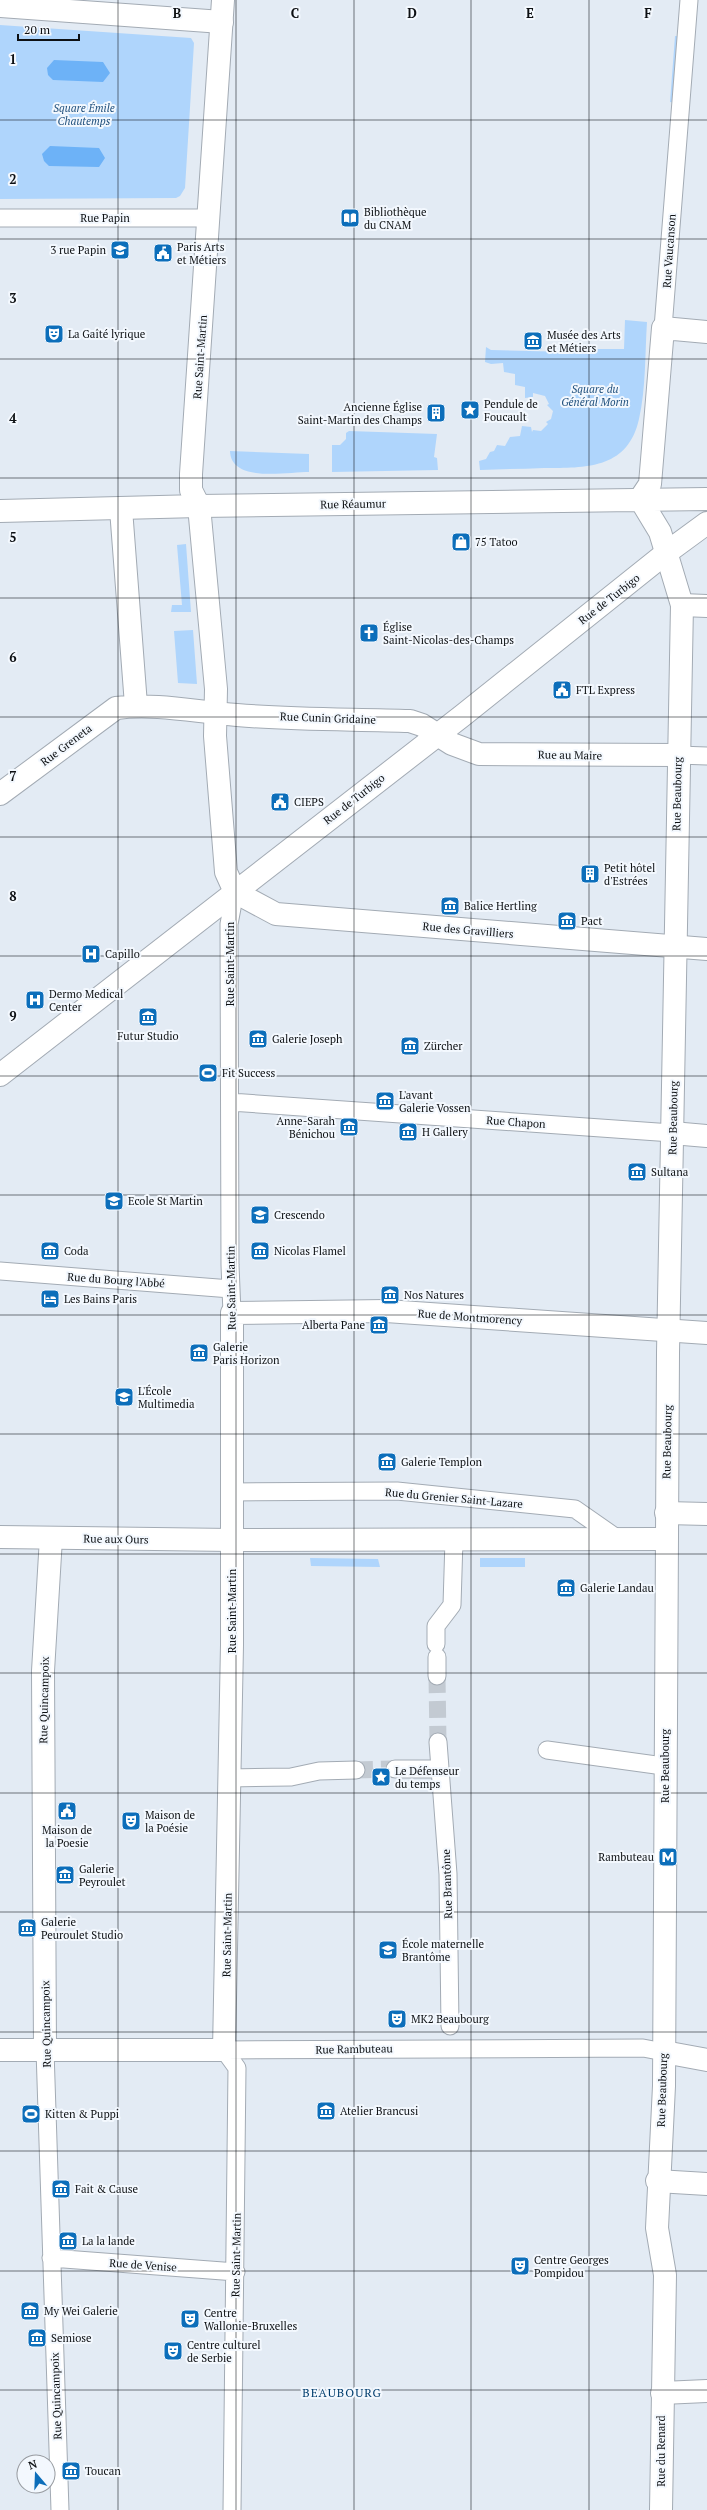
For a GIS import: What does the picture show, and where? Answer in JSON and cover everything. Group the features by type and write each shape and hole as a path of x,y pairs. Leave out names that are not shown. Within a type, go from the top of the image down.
{"street":[{"name":"Rue Saint-Martin","path":"223,0 191,490 199,506 216,689 216,736 226,872 235,892 229,924 232,1540 224,2050 237,2068 236,2272 232,2510"},
{"name":"Rue Vaucanson","path":"640,499 650,484 689,0"},
{"path":"0,6 222,22"},
{"name":"Rue Papin","path":"0,218 209,218"},
{"path":"663,328 707,332"},
{"name":"Rue Réaumur","path":"0,511 199,506 707,498"},
{"name":"Rue Beaubourg","path":"640,499 660,532 682,604 668,1330 664,2052 657,2228 665,2275 662,2393"},
{"path":"121,509 136,705 216,712"},
{"name":"Rue de Turbigo","path":"0,1075 437,735 666,553 707,523"},
{"path":"682,604 707,606"},
{"name":"Rue Greneta","path":"0,794 116,708 136,705"},
{"name":"Rue Cunin Gridaine","path":"216,712 236,715 410,721 422,725 437,735"},
{"name":"Rue au Maire","path":"437,735 452,744 479,754 707,756"},
{"name":"Rue des Gravilliers","path":"235,892 276,914 707,950"},
{"name":"Rue Chapon","path":"230,1102 707,1136"},
{"name":"Rue du Bourg l'Abbé","path":"0,1271 231,1289"},
{"name":"Rue de Montmorency","path":"232,1313 386,1311 707,1332"},
{"name":"Rue du Grenier Saint-Lazare","path":"232,1492 397,1491 574,1509 618,1539"},
{"path":"666,1513 707,1514"},
{"name":"Rue aux Ours","path":"0,1537 232,1540"},
{"name":"Rue Quincampoix","path":"51,1538 43,1671 46,2050 51,2258 60,2510"},
{"path":"232,1540 666,1540"},
{"path":"437,1676 436,1626 452,1605 454,1540"},
{"name":"Rue Brantôme","path":"438,1742 448,1874 450,2026 458,2026 451,2048"},
{"path":"546,1750 656,1765 665,1764"},
{"path":"396,1769 440,1769"},
{"path":"229,1778 291,1777 319,1771 356,1770"},
{"name":"Rue Rambuteau","path":"0,2050 643,2048 707,2060"},
{"path":"658,2181 707,2184"},
{"name":"Rue de Venise","path":"51,2258 236,2272"},
{"path":"662,2393 707,2391"},
{"name":"Rue du Renard","path":"661,2510 662,2393"}],"green space":[{"name":"Square Émile Chautemps","path":"0,25 191,38 194,43 185,188 180,196 176,198 0,199"},
{"path":"675,36 682,36 676,103 670,102"},
{"name":"Square du Général Morin","path":"625,320 647,322 644,383 639,419 633,435 625,448 615,456 590,466 480,470 479,461 486,459 490,452 494,451 497,445 505,446 510,437 520,436 522,426 531,427 532,432 533,430 541,431 548,424 546,422 551,419 553,411 547,405 549,404 545,396 533,393 533,397 525,398 525,387 515,385 515,374 504,372 503,363 491,364 485,362 486,347 491,350 572,352 572,349 624,349"},
{"path":"349,431 437,434 434,457 437,458 438,470 332,472 332,445 340,445 346,439 346,433"},
{"path":"230,451 309,454 309,472 261,474 249,472 240,468 233,461"},
{"path":"186,544 191,612 171,612 172,605 182,605 177,545"},
{"path":"193,630 197,684 178,683 174,631"},
{"path":"310,1558 378,1559 380,1567 311,1566"},
{"path":"480,1558 525,1558 525,1567 480,1567"}],"water":[{"path":"54,60 103,62 110,73 103,82 53,80 48,75 47,68"},
{"path":"50,146 99,148 105,158 99,167 49,166 44,161 42,154"}],"tunnel":[{"path":"437,1676 438,1742"},
{"path":"356,1770 395,1769"}],"place":[{"name":"Bibliothèque du CNAM","path":"350,218"},
{"name":"3 rue Papin","path":"120,250"},
{"name":"Paris Arts et Métiers","path":"163,253"},
{"name":"La Gaîté lyrique","path":"54,334"},
{"name":"Musée des Arts et Métiers","path":"533,341"},
{"name":"Pendule de Foucault","path":"470,410"},
{"name":"Ancienne Église Saint-Martin des Champs","path":"436,413"},
{"name":"75 Tatoo","path":"461,542"},
{"name":"Église Saint-Nicolas-des-Champs","path":"369,633"},
{"name":"FTL Express","path":"562,690"},
{"name":"CIEPS","path":"280,802"},
{"name":"Petit hôtel d'Estrées","path":"590,874"},
{"name":"Balice Hertling","path":"450,906"},
{"name":"Pact","path":"567,921"},
{"name":"Capillo","path":"91,954"},
{"name":"Dermo Medical Center","path":"35,1000"},
{"name":"Futur Studio","path":"148,1017"},
{"name":"Galerie Joseph","path":"258,1039"},
{"name":"Zürcher","path":"410,1046"},
{"name":"Fit Success","path":"208,1073"},
{"name":"L'avant Galerie Vossen","path":"385,1101"},
{"name":"Anne-Sarah Bénichou","path":"349,1127"},
{"name":"H Gallery","path":"408,1132"},
{"name":"Sultana","path":"637,1172"},
{"name":"Ecole St Martin","path":"114,1201"},
{"name":"Crescendo","path":"260,1215"},
{"name":"Coda","path":"50,1251"},
{"name":"Nicolas Flamel","path":"260,1251"},
{"name":"Nos Natures","path":"390,1295"},
{"name":"Les Bains Paris","path":"50,1299"},
{"name":"Alberta Pane","path":"379,1325"},
{"name":"Galerie Paris Horizon","path":"199,1353"},
{"name":"L'École Multimedia","path":"124,1397"},
{"name":"Galerie Templon","path":"387,1462"},
{"name":"Galerie Landau","path":"566,1588"},
{"name":"Le Défenseur du temps","path":"381,1777"},
{"name":"Maison de la Poesie","path":"67,1811"},
{"name":"Maison de la Poésie","path":"131,1821"},
{"name":"Rambuteau","path":"668,1857"},
{"name":"Galerie Peyroulet","path":"65,1875"},
{"name":"Galerie Peuroulet Studio","path":"27,1928"},
{"name":"École maternelle Brantôme","path":"388,1950"},
{"name":"MK2 Beaubourg","path":"397,2019"},
{"name":"Atelier Brancusi","path":"326,2111"},
{"name":"Kitten & Puppi","path":"31,2114"},
{"name":"Fait & Cause","path":"61,2189"},
{"name":"La la lande","path":"68,2241"},
{"name":"Centre Georges Pompidou","path":"520,2266"},
{"name":"My Wei Galerie","path":"30,2311"},
{"name":"Centre Wallonie-Bruxelles","path":"190,2319"},
{"name":"Semiose","path":"37,2338"},
{"name":"Centre culturel de Serbie","path":"173,2351"},
{"name":"Toucan","path":"71,2471"}],"district":[{"name":"BEAUBOURG","path":"342,2392"}]}
